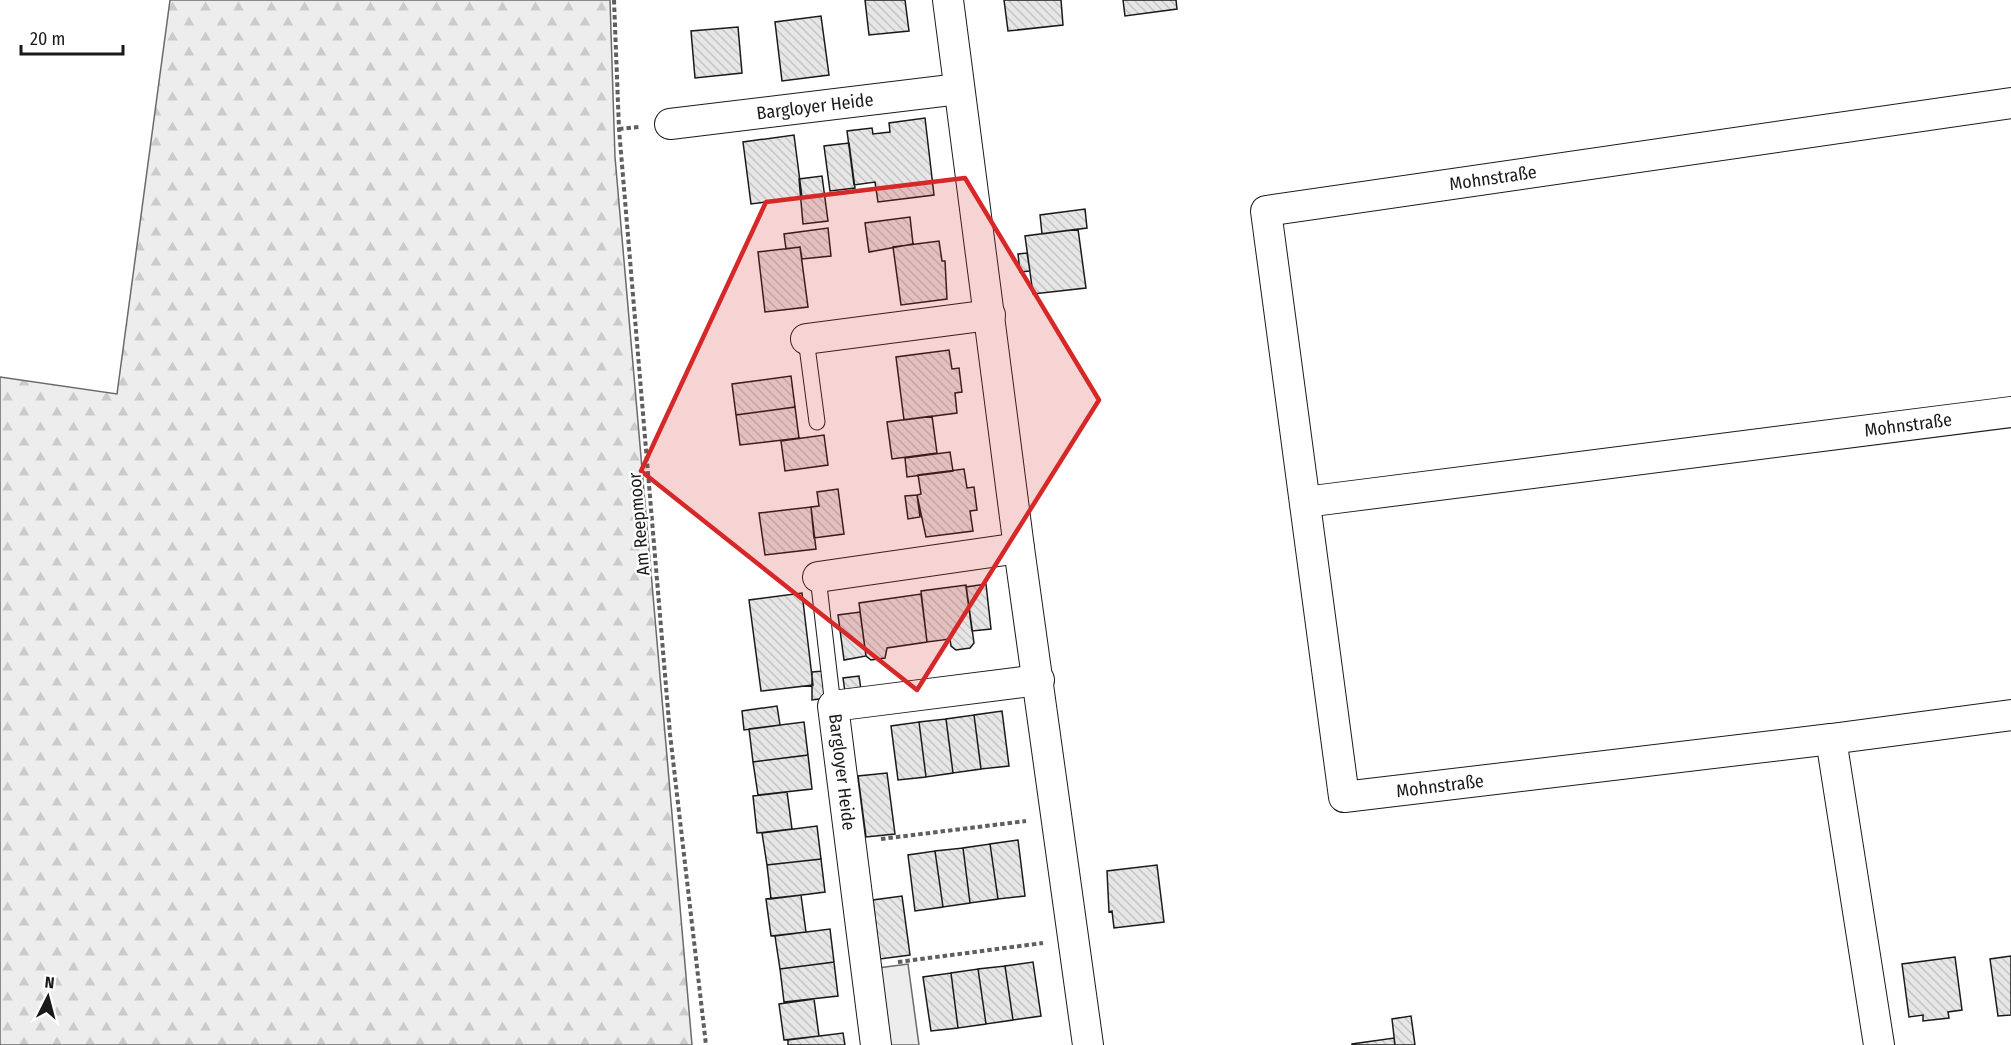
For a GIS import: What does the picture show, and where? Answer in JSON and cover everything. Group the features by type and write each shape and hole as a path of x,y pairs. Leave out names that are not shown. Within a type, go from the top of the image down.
{"street":[{"path":"948,0 1019,548 1088,1045"},
{"name":"Bargloyer Heide","path":"670,124 959,88"},
{"name":"Mohnstraße","path":"2011,104 1266,211 1344,797 1831,739 2011,715"},
{"path":"806,339 990,315"},
{"name":"Mohnstraße","path":"1305,502 2011,412"},
{"path":"818,577 1019,548"},
{"name":"Bargloyer Heide","path":"876,1045 833,705 1039,680"},
{"path":"1831,739 1879,1045"}],"lane":[{"path":"806,339 817,422"},
{"path":"818,577 833,705"}],"path":[{"name":"Am Reepmoor","path":"614,0 619,129 669,723 706,1045"},
{"path":"851,843 1058,817"},
{"path":"865,966 1074,939"}],"highlighted area":[{"path":"965,178 1099,400 917,690 641,471 766,202"}],"green space":[{"path":"170,0 610,0 615,157 692,1045 0,1045 0,377 117,394"}],"shaded area":[{"path":"908,964 919,1045 888,1045 878,968"}],"building":[{"path":"865,0 905,0 909,31 869,35"},
{"path":"1004,0 1061,0 1063,25 1008,31"},
{"path":"1123,0 1176,0 1177,9 1125,16"},
{"path":"821,16 829,75 782,81 775,22"},
{"path":"738,27 742,73 695,78 691,31"},
{"path":"925,118 934,195 878,202 875,182 854,185 847,131 872,128 873,134 890,132 889,123"},
{"path":"794,135 802,197 751,204 743,142"},
{"path":"849,143 855,188 830,191 824,146"},
{"path":"822,176 828,221 803,224 799,179"},
{"path":"1085,209 1087,228 1042,234 1040,215"},
{"path":"910,217 913,244 869,252 865,223"},
{"path":"828,228 831,256 802,259 800,247 786,249 784,234"},
{"path":"1078,229 1086,288 1033,294 1025,236"},
{"path":"939,241 942,261 945,261 947,299 901,305 893,247"},
{"path":"800,247 808,307 765,312 758,252"},
{"path":"1027,253 1030,271 1020,272 1018,254"},
{"path":"949,350 952,369 959,368 962,392 955,393 957,413 904,420 896,357"},
{"path":"791,376 795,407 736,415 732,384"},
{"path":"795,407 799,438 740,445 736,415"},
{"path":"932,416 937,453 892,459 887,422"},
{"path":"824,435 828,465 785,471 781,441"},
{"path":"950,452 953,471 907,477 905,458"},
{"path":"964,469 967,488 974,487 977,510 970,511 973,531 926,537 917,495 921,494 918,475"},
{"path":"838,489 844,534 814,538 811,507 819,506 817,492"},
{"path":"917,495 920,517 908,519 905,496"},
{"path":"811,507 816,549 765,555 759,513"},
{"path":"986,584 991,629 972,631 966,587"},
{"path":"966,585 974,643 970,648 956,650 951,646 950,639 927,642 921,591"},
{"path":"802,593 813,685 761,691 749,600"},
{"path":"921,594 927,642 887,648 885,658 871,660 866,656 859,603"},
{"path":"860,612 866,656 844,660 838,615"},
{"path":"823,671 827,698 812,700 812,672"},
{"path":"859,676 861,690 845,692 843,678"},
{"path":"777,706 780,725 744,730 742,711"},
{"path":"1002,711 1009,766 981,769 974,715"},
{"path":"974,715 981,769 953,773 946,719"},
{"path":"946,719 953,773 926,777 919,722"},
{"path":"804,722 808,755 753,762 749,729"},
{"path":"919,722 926,777 898,780 891,726"},
{"path":"808,755 812,789 758,795 753,762"},
{"path":"887,773 895,834 866,837 858,776"},
{"path":"787,792 792,829 757,833 753,796"},
{"path":"817,826 821,859 767,865 762,833"},
{"path":"1018,840 1025,896 998,899 990,844"},
{"path":"990,844 998,899 970,903 963,848"},
{"path":"963,848 970,903 943,907 935,851"},
{"path":"935,851 943,907 915,911 908,855"},
{"path":"821,859 825,892 771,899 767,865"},
{"path":"1157,865 1164,922 1114,928 1112,911 1109,912 1107,871"},
{"path":"801,895 806,932 771,936 766,899"},
{"path":"902,896 910,955 880,959 873,900"},
{"path":"830,929 834,962 780,969 775,936"},
{"path":"2011,956 2011,1015 1998,1016 1990,959"},
{"path":"1955,957 1962,1010 1948,1012 1949,1018 1923,1021 1923,1015 1909,1017 1902,964"},
{"path":"834,962 838,996 784,1002 780,969"},
{"path":"1033,962 1041,1016 1013,1020 1005,966"},
{"path":"1005,966 1013,1020 986,1024 978,969"},
{"path":"978,969 986,1024 958,1028 951,973"},
{"path":"951,973 958,1028 931,1031 923,977"},
{"path":"814,999 819,1036 784,1040 779,1004"},
{"path":"1411,1016 1415,1045 1395,1045 1392,1019"},
{"path":"843,1033 845,1045 788,1045 788,1040"},
{"path":"1394,1038 1395,1045 1352,1045 1352,1044"}]}
